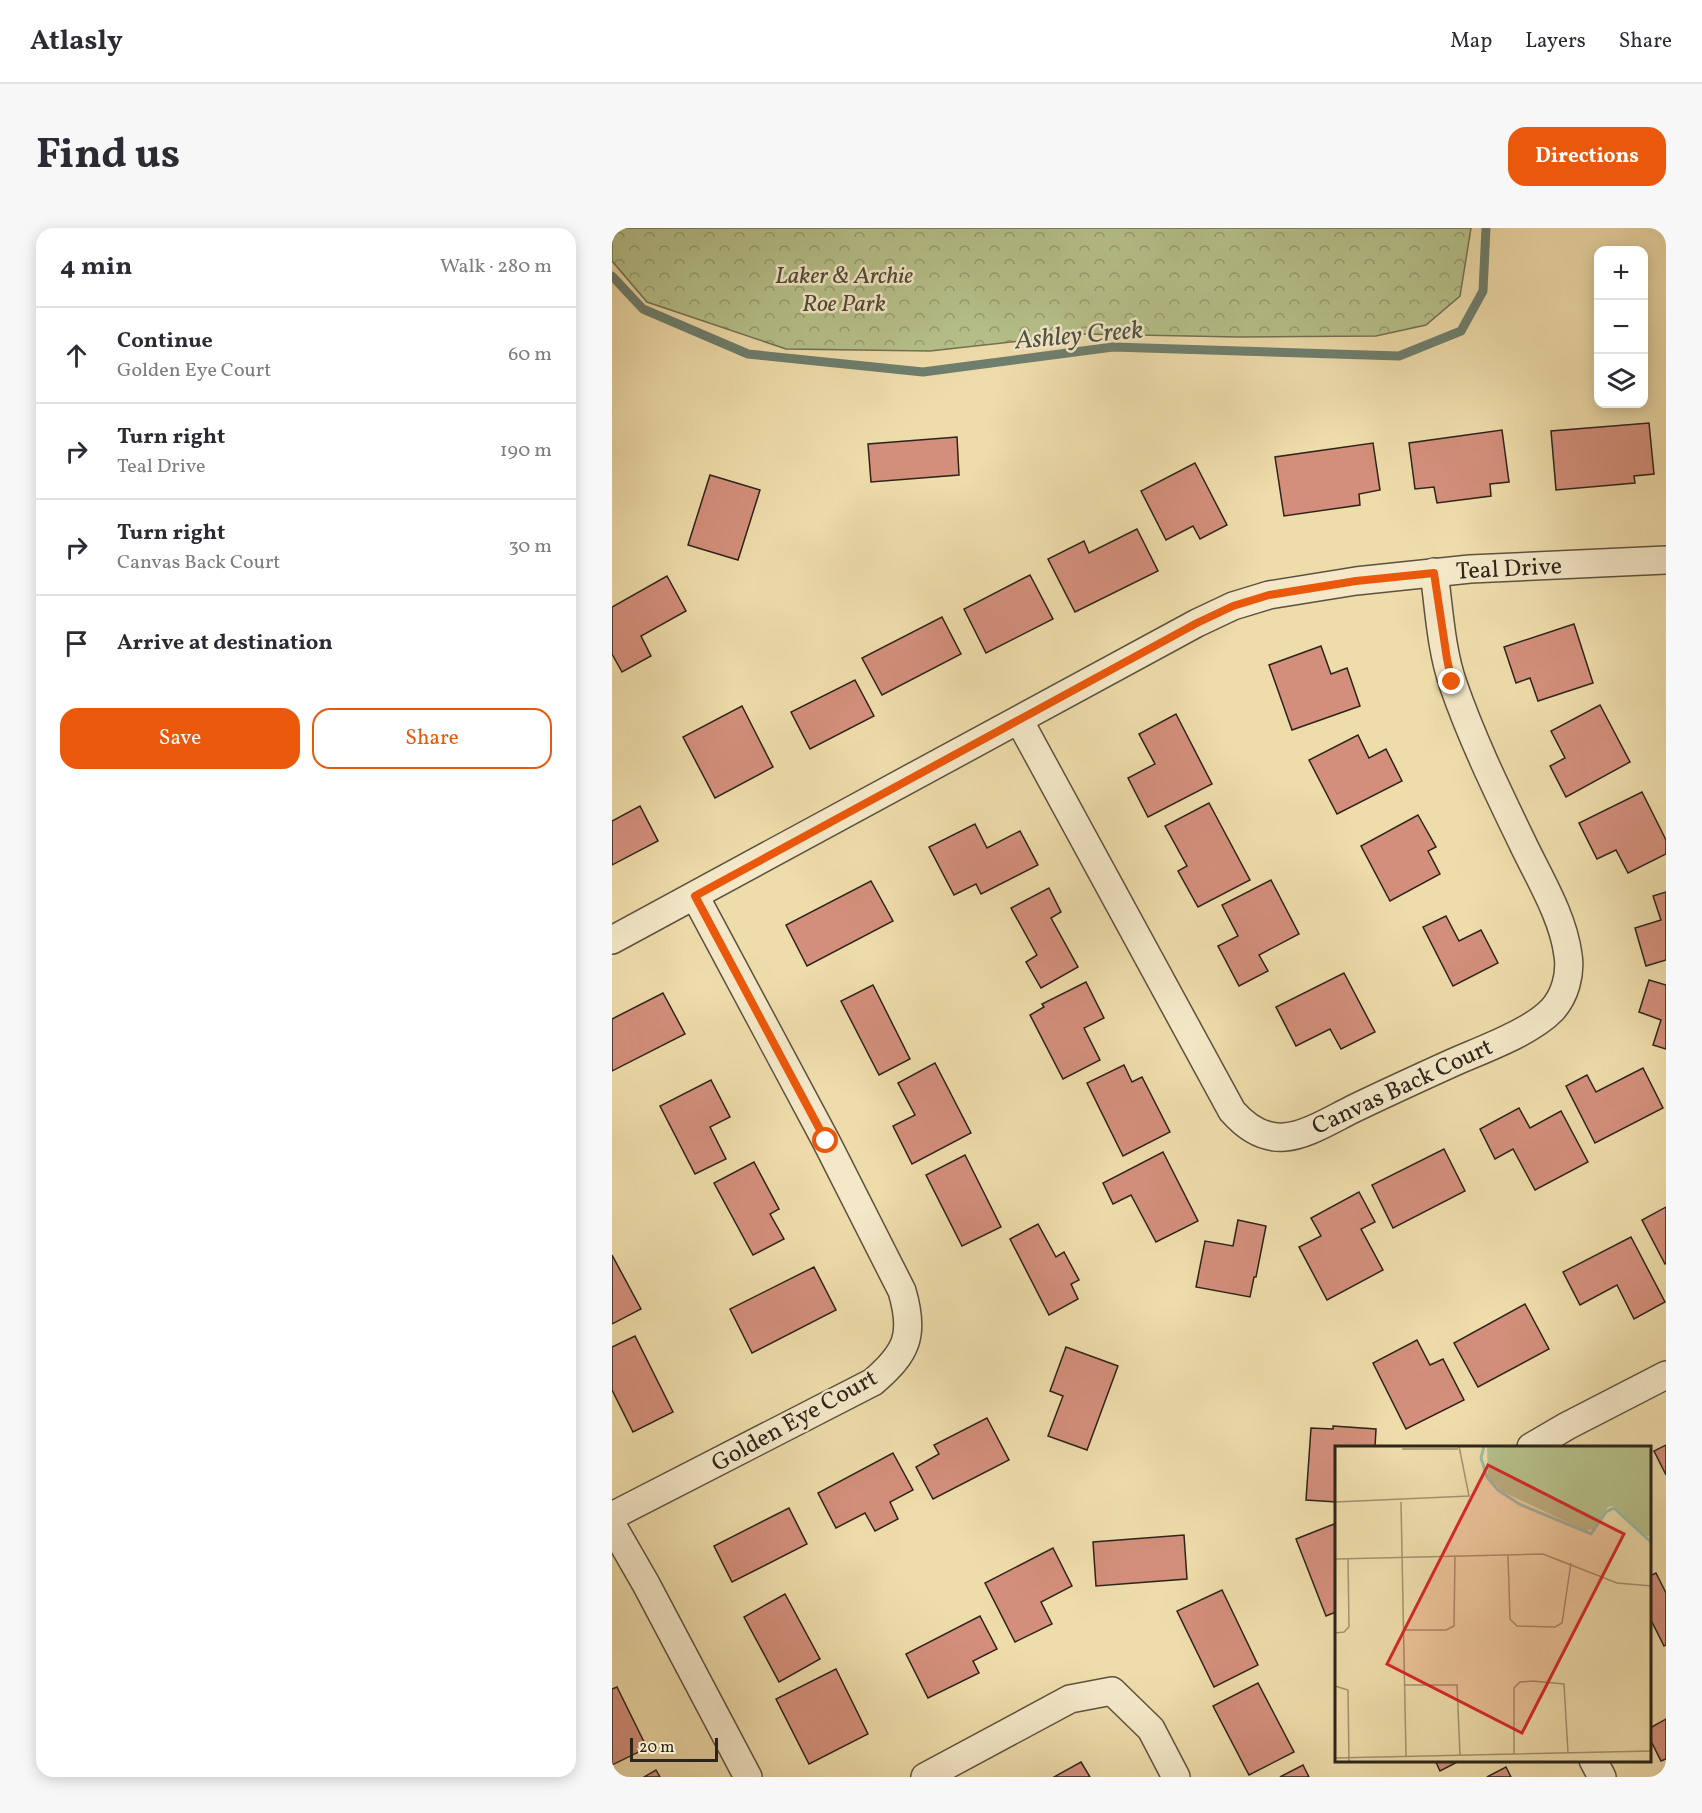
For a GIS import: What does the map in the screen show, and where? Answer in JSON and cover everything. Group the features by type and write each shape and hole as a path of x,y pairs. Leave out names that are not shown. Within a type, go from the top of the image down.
{"street":[{"name":"Teal Drive","path":"612,940 1197,623 1233,606 1269,595 1356,581 1470,568 1666,560"},
{"name":"Canvas Back Court","path":"1019,720 1232,1112 1244,1125 1260,1135 1278,1138 1296,1135 1498,1043 1536,1022 1552,1010 1563,993 1569,975 1569,957 1564,937 1549,897 1481,758 1452,682 1434,573"},
{"name":"Golden Eye Court","path":"612,1516 873,1382 889,1368 901,1352 908,1333 908,1312 902,1291 826,1141 695,896"},
{"path":"1533,1446 1666,1375"},
{"path":"612,1525 646,1584 748,1777"},
{"path":"925,1777 1070,1699 1112,1691 1151,1730 1176,1777"},
{"path":"1594,1762 1602,1777"}],"green space":[{"name":"Laker & Archie Roe Park","path":"612,228 1471,228 1460,296 1426,325 1376,336 1239,337 1084,334 930,351 786,349 647,302 612,261"}],"building":[{"path":"1649,423 1654,474 1634,476 1635,483 1556,490 1551,431"},
{"path":"1502,430 1509,482 1490,484 1491,496 1437,503 1434,487 1415,489 1409,443"},
{"path":"957,437 959,475 871,482 868,444"},
{"path":"1373,443 1380,490 1359,494 1360,505 1284,516 1275,457"},
{"path":"1195,463 1227,525 1200,539 1193,526 1166,540 1141,491"},
{"path":"710,475 760,490 738,560 688,545"},
{"path":"1137,529 1158,571 1075,612 1048,559 1084,541 1089,553"},
{"path":"1030,575 1053,619 986,653 964,609"},
{"path":"667,576 686,611 641,636 651,656 622,672 612,654 612,607"},
{"path":"942,617 961,654 882,695 862,658"},
{"path":"1574,624 1593,683 1538,701 1530,678 1516,683 1504,647"},
{"path":"1321,646 1331,674 1347,668 1360,706 1292,730 1269,665"},
{"path":"855,680 874,716 810,749 791,712"},
{"path":"1600,705 1630,762 1566,797 1550,766 1565,758 1551,731"},
{"path":"742,706 773,767 715,798 683,737"},
{"path":"1176,714 1212,784 1148,817 1128,778 1155,764 1139,734"},
{"path":"1358,735 1369,758 1386,749 1402,781 1337,814 1309,760"},
{"path":"1642,792 1666,840 1666,854 1628,873 1616,850 1597,859 1579,823"},
{"path":"1209,803 1250,880 1198,907 1178,871 1187,866 1165,826"},
{"path":"640,806 658,841 612,865 612,821"},
{"path":"1418,815 1436,847 1428,851 1440,874 1390,901 1361,846"},
{"path":"975,824 987,848 1020,831 1038,865 981,894 976,884 954,895 929,847"},
{"path":"1271,880 1299,934 1259,955 1268,971 1239,986 1218,946 1238,936 1222,905"},
{"path":"871,881 893,921 807,966 786,925"},
{"path":"1049,888 1061,912 1051,918 1078,967 1041,988 1026,962 1037,955 1011,908"},
{"path":"1666,892 1666,960 1646,966 1635,928 1661,920 1653,896"},
{"path":"1446,916 1459,941 1481,930 1498,963 1453,986 1423,927"},
{"path":"1344,973 1375,1032 1341,1049 1330,1029 1296,1046 1276,1007"},
{"path":"1649,980 1666,985 1666,1049 1653,1045 1661,1020 1639,1012"},
{"path":"1086,982 1104,1018 1084,1028 1100,1060 1063,1079 1030,1015 1044,1007 1042,1004"},
{"path":"873,985 910,1059 879,1075 841,1001"},
{"path":"663,993 685,1034 612,1071 612,1019"},
{"path":"935,1063 971,1133 912,1164 893,1126 915,1115 898,1083"},
{"path":"1124,1065 1132,1082 1142,1077 1170,1132 1123,1156 1087,1083"},
{"path":"1643,1068 1663,1108 1595,1143 1566,1086 1587,1075 1596,1092"},
{"path":"711,1080 730,1117 710,1127 726,1159 695,1174 660,1106"},
{"path":"1519,1108 1530,1128 1561,1111 1588,1162 1535,1190 1513,1149 1495,1159 1480,1129"},
{"path":"1444,1149 1465,1191 1393,1228 1372,1185"},
{"path":"1163,1152 1198,1221 1156,1242 1131,1195 1113,1204 1103,1183"},
{"path":"965,1155 1001,1227 962,1246 926,1175"},
{"path":"754,1162 779,1209 770,1214 784,1239 753,1255 714,1183"},
{"path":"1359,1192 1375,1222 1361,1229 1383,1270 1327,1300 1299,1247 1321,1236 1311,1218"},
{"path":"1666,1207 1666,1263 1665,1264 1642,1220"},
{"path":"1238,1220 1266,1226 1250,1297 1196,1287 1205,1241 1233,1246"},
{"path":"1038,1224 1056,1257 1064,1252 1079,1280 1071,1284 1078,1299 1049,1315 1010,1239"},
{"path":"1631,1237 1665,1302 1634,1319 1617,1285 1580,1305 1563,1272"},
{"path":"612,1255 641,1309 612,1324"},
{"path":"814,1267 836,1310 752,1353 730,1309"},
{"path":"1525,1304 1549,1349 1478,1387 1454,1343"},
{"path":"635,1336 673,1412 633,1432 612,1390 612,1347"},
{"path":"1417,1340 1430,1365 1443,1359 1464,1400 1406,1429 1373,1363"},
{"path":"1066,1347 1118,1366 1087,1450 1048,1436 1063,1396 1050,1391"},
{"path":"987,1418 1009,1460 933,1499 916,1467 939,1454 934,1445"},
{"path":"1333,1426 1376,1429 1375,1446 1335,1446 1335,1502 1306,1500 1311,1428 1333,1429"},
{"path":"1666,1445 1666,1475 1654,1451"},
{"path":"893,1453 913,1490 890,1502 898,1519 875,1531 865,1513 836,1528 818,1493"},
{"path":"789,1508 807,1544 732,1582 714,1546"},
{"path":"1334,1524 1335,1612 1326,1616 1296,1539"},
{"path":"1184,1535 1187,1579 1096,1586 1093,1542"},
{"path":"1053,1548 1072,1586 1041,1602 1052,1624 1015,1642 985,1583"},
{"path":"1656,1573 1666,1593 1666,1645 1664,1646 1651,1620 1651,1576"},
{"path":"1222,1590 1258,1665 1214,1687 1177,1611"},
{"path":"785,1594 820,1659 779,1682 744,1617"},
{"path":"980,1616 997,1649 973,1661 979,1673 928,1698 906,1654"},
{"path":"836,1669 868,1734 809,1764 776,1699"},
{"path":"1258,1683 1294,1752 1249,1775 1213,1706"},
{"path":"617,1687 647,1748 612,1765 612,1689"},
{"path":"1666,1719 1666,1759 1661,1761 1651,1741 1651,1727"},
{"path":"1081,1762 1090,1777 1054,1777"},
{"path":"1436,1762 1457,1762 1440,1771"},
{"path":"1303,1765 1309,1777 1280,1777"},
{"path":"1506,1767 1511,1777 1487,1777"},
{"path":"656,1770 660,1777 644,1777"}],"waterway":[{"name":"Ashley Creek","path":"612,276 643,309 748,354 923,372 1113,347 1399,356 1461,331 1483,291 1486,228"}],"route":[{"path":"826,1141 695,896 1197,623 1233,606 1269,595 1356,581 1434,573 1452,682"}]}
